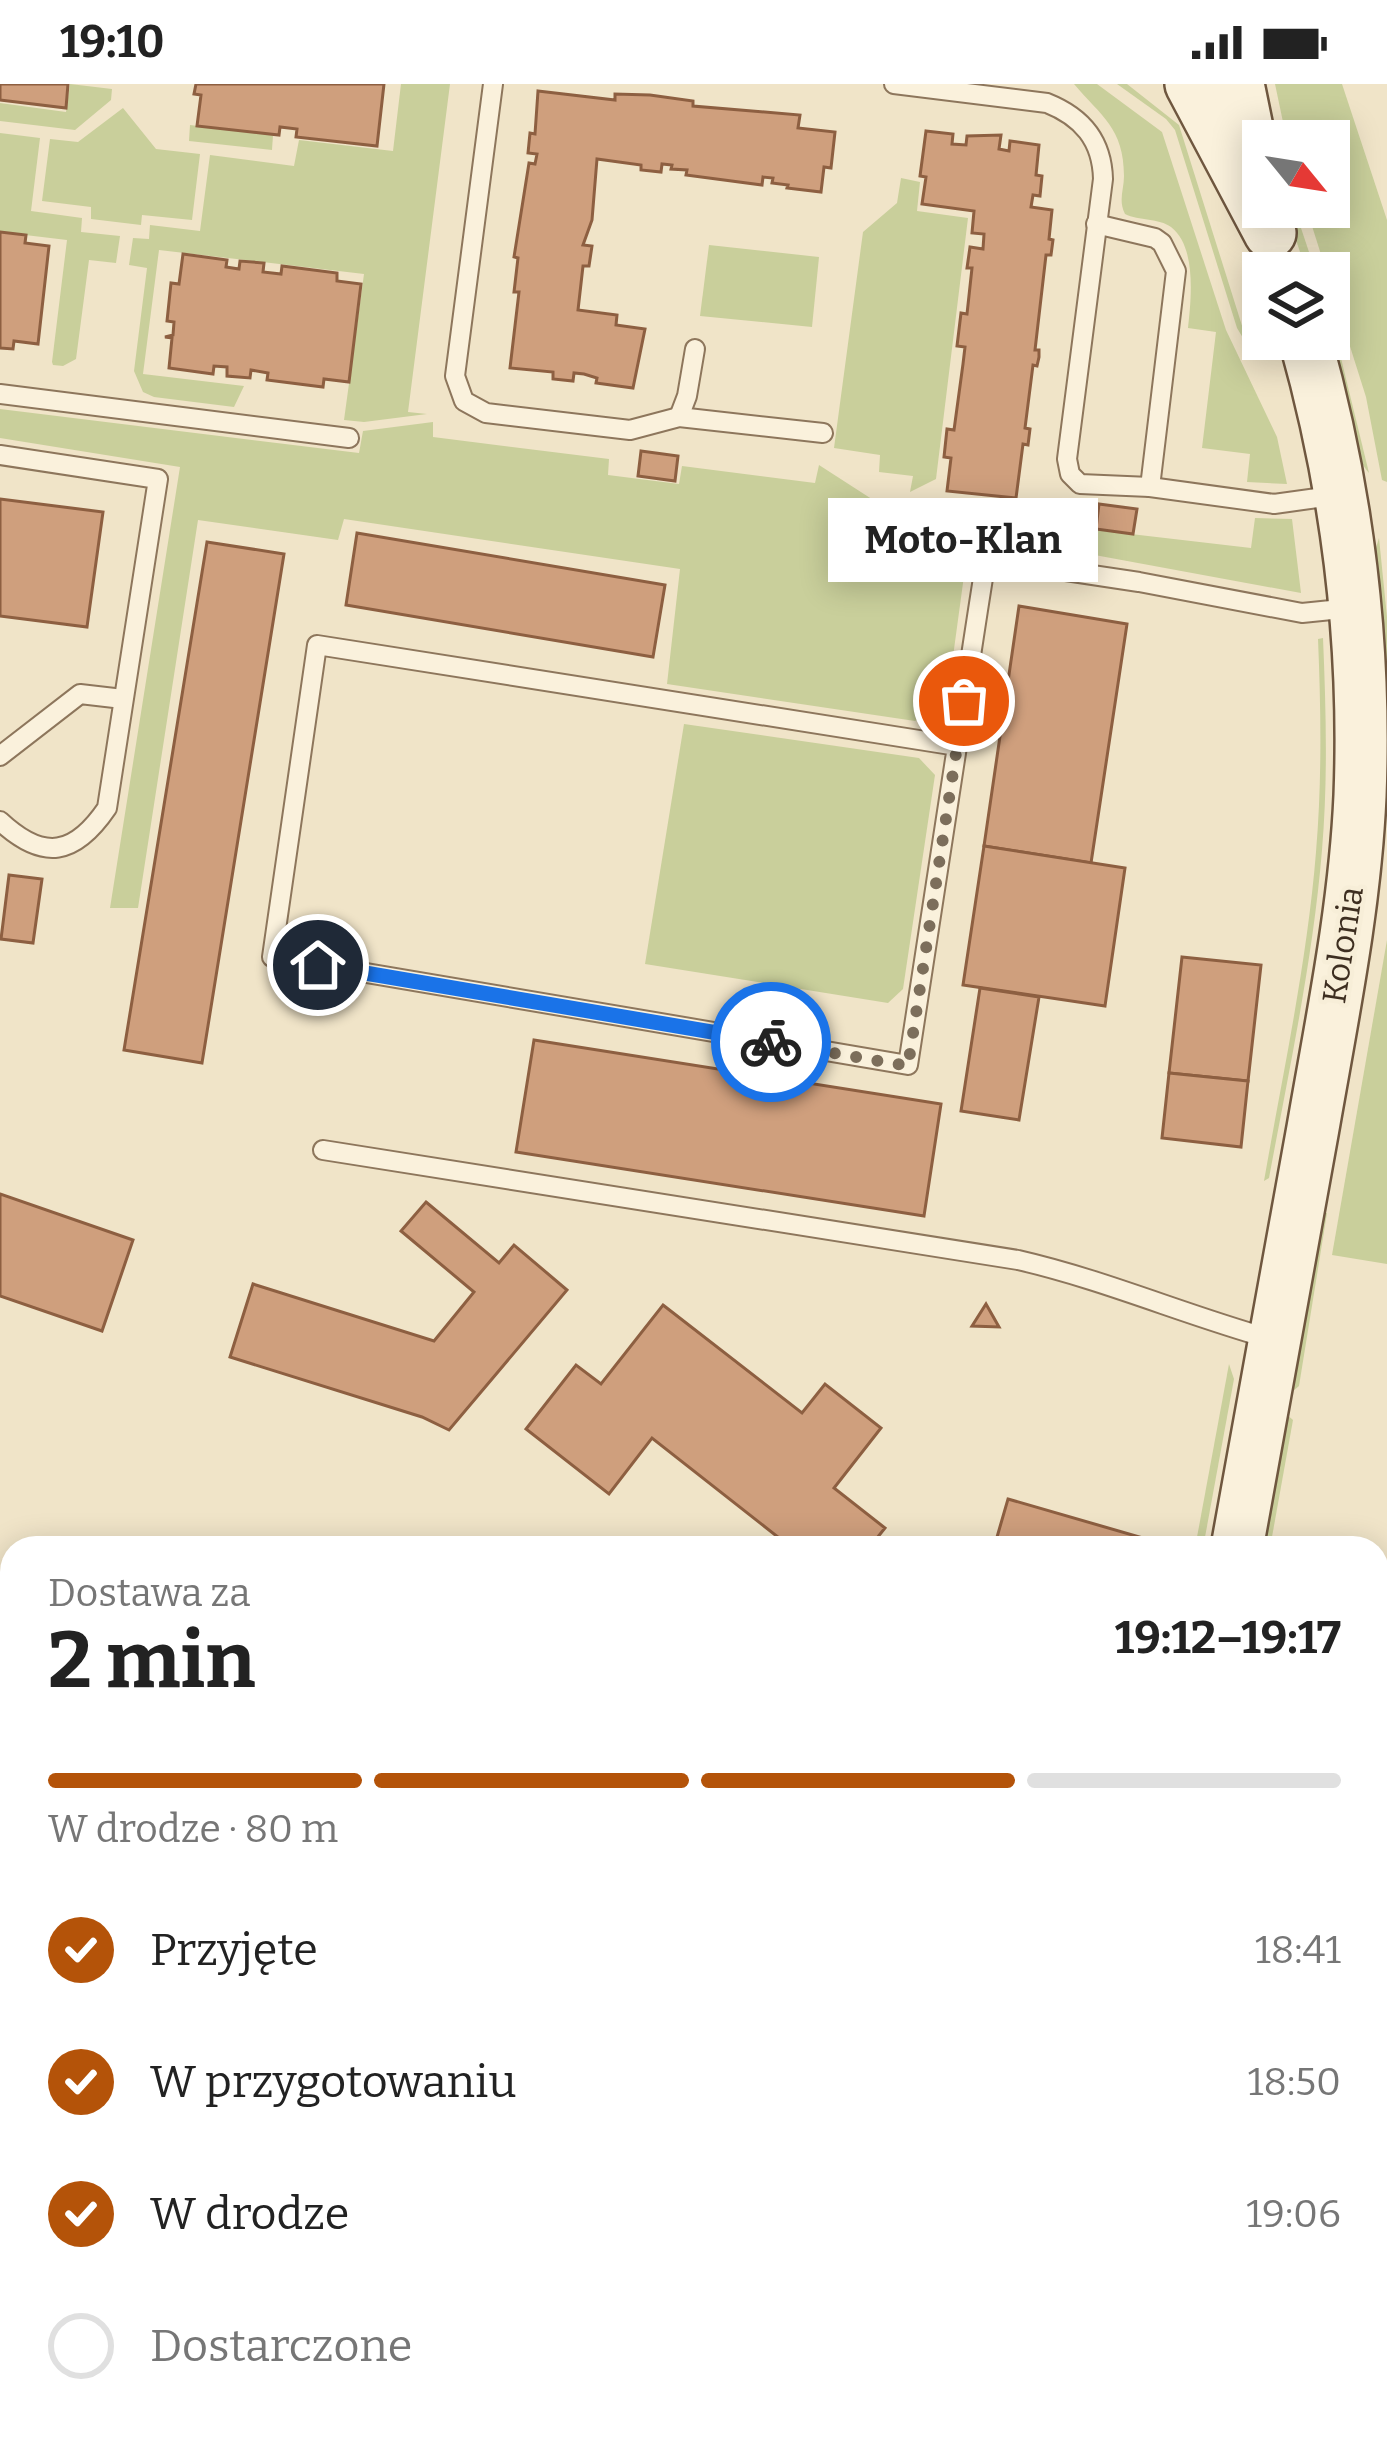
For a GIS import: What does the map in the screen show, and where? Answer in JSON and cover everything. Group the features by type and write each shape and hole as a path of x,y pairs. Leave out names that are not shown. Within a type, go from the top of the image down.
{"street":[{"path":"1191,84 1270,229"},
{"path":"1238,84 1270,229"},
{"name":"Kolonia","path":"1240,1536 1356,862 1360,700 1355,607 1340,495 1309,360"}],"lane":[{"path":"493,84 455,376 464,401 486,412 629,430 679,417 823,433"},
{"path":"895,84 1047,103 1068,111 1085,127 1102,158 1066,459 1070,474 1080,484 1274,504 1340,495"},
{"path":"1096,224 1155,238 1176,271 1150,488"},
{"path":"679,417 694,349"},
{"path":"0,394 350,438"},
{"path":"0,455 158,479 107,808 87,837 63,848 30,843 0,821"},
{"path":"957,746 317,645 272,957 908,1066 986,559 1302,613 1355,607"},
{"path":"0,756 80,694 123,699"},
{"path":"323,1150 1018,1259 1092,1277 1276,1340"}],"green space":[{"path":"70,84 112,89 111,100 75,130 0,121 0,103 66,112"},
{"path":"401,84 450,84 408,412 427,414 344,420 364,274 159,250 143,374 244,386 234,407 143,392 134,371 147,268 129,265 133,238 149,239 150,225 200,231 210,155 294,166 299,140 393,151"},
{"path":"1074,84 1097,84 1162,132 1226,330 1277,437 1287,484 1247,482 1250,454 1202,448 1216,332 1188,328 1190,274 1185,247 1166,224 1125,214 1120,146 1109,124"},
{"path":"1117,84 1127,84 1179,125 1242,336 1175,130"},
{"path":"1275,84 1342,84 1387,220 1387,482 1382,480 1366,397 1350,346 1350,252 1320,252 1313,228 1350,228 1350,120 1283,120"},
{"path":"123,108 156,149 200,154 192,220 142,215 141,225 91,219 91,207 42,201 50,139 78,142"},
{"path":"190,125 273,135 272,150 189,141"},
{"path":"0,133 40,138 31,211 82,218 81,232 120,236 116,263 89,260 76,359 63,366 52,362 67,240 0,232"},
{"path":"901,178 920,182 917,211 968,218 936,479 910,492 913,476 879,472 880,455 834,448 863,232 897,203"},
{"path":"1292,228 1301,228 1309,252 1300,252"},
{"path":"709,245 819,257 812,327 700,316"},
{"path":"1334,360 1341,360 1369,473 1353,442"},
{"path":"0,409 359,453 363,431 433,422 433,437 609,459 608,475 679,484 682,466 815,483 819,465 926,534 986,539 966,561 949,686 932,713 915,721 667,684 680,569 344,519 338,540 198,520 138,908 110,908 180,467 0,438"},
{"path":"1255,518 1292,519 1301,593 1035,544 1062,526 1251,548"},
{"path":"1379,538 1387,617 1387,777 1383,772 1373,558"},
{"path":"1323,638 1326,771 1318,891 1292,1056 1269,1178 1264,1181 1312,894 1320,772 1318,639"},
{"path":"684,724 919,758 935,775 903,989 888,1003 645,964"},
{"path":"1387,940 1387,1264 1332,1255"},
{"path":"1323,1213 1327,1213 1299,1386 1293,1391 1289,1390"},
{"path":"1229,1364 1234,1379 1205,1536 1197,1536"},
{"path":"1285,1413 1293,1420 1272,1536 1263,1536"}],"building":[{"path":"0,84 68,84 66,108 0,100"},
{"path":"196,84 384,84 377,146 296,137 297,129 280,127 279,135 197,126 201,95 194,94"},
{"path":"538,91 615,100 615,94 650,95 693,101 693,106 800,115 798,128 835,132 831,168 824,167 821,192 787,188 772,183 773,178 763,177 762,185 686,175 687,170 671,169 672,165 662,164 661,172 597,159 592,220 583,245 592,246 589,266 583,266 578,310 617,315 616,325 645,329 633,388 596,383 597,378 584,374 574,373 573,381 553,379 553,372 510,368 519,292 514,292 518,258 514,257 529,163 535,164 537,154 528,153 530,133 535,134"},
{"path":"926,131 953,134 952,144 966,145 967,136 1001,135 999,149 1009,151 1010,141 1039,145 1040,196 1033,195 1031,207 1052,210 1049,239 1053,240 1051,255 1046,255 1035,350 1039,357 1037,366 1033,365 1025,428 1030,429 1028,445 1023,444 1016,498 947,491 951,458 944,457 947,429 954,430 963,364 965,347 957,346 961,313 967,314 970,247 983,249 984,234 972,233 974,211 922,204"},
{"path":"0,232 26,235 25,243 49,246 38,344 14,341 13,349 0,348"},
{"path":"183,254 227,260 226,267 239,269 240,261 264,263 263,272 281,274 282,266 337,273 337,281 361,284 349,382 324,379 323,387 267,380 268,373 251,370 250,378 227,376 227,367 214,366 213,374 169,368 172,338 165,337 173,335 174,322 167,321 171,283 179,284"},
{"path":"641,451 678,456 675,481 638,476"},
{"path":"0,499 103,512 87,627 0,616"},
{"path":"1099,504 1137,509 1133,534 1096,529"},
{"path":"357,533 665,585 653,657 346,605"},
{"path":"207,542 284,554 202,1063 124,1050"},
{"path":"1019,606 1127,624 1091,863 984,846"},
{"path":"984,846 1125,868 1105,1006 963,985"},
{"path":"9,875 42,879 33,943 1,939"},
{"path":"1182,957 1261,965 1248,1081 1169,1073"},
{"path":"980,988 1039,997 1019,1120 961,1111"},
{"path":"534,1040 941,1104 924,1216 516,1152"},
{"path":"1169,1073 1248,1081 1241,1147 1162,1138"},
{"path":"0,1194 133,1240 102,1331 0,1296"},
{"path":"426,1202 499,1263 514,1245 567,1290 449,1430 422,1417 230,1357 253,1284 434,1341 474,1292 401,1231"},
{"path":"986,1304 999,1327 972,1326"},
{"path":"663,1305 802,1413 825,1384 881,1428 834,1488 885,1528 879,1536 777,1536 652,1438 609,1494 526,1429 576,1365 601,1384"},
{"path":"1008,1499 1136,1536 997,1536"}],"way so far":[{"path":"771,1042 908,1066 964,701"}],"place":[{"name":"Moto-Klan","path":"964,701"}],"route":[{"path":"318,965 771,1042"}]}
